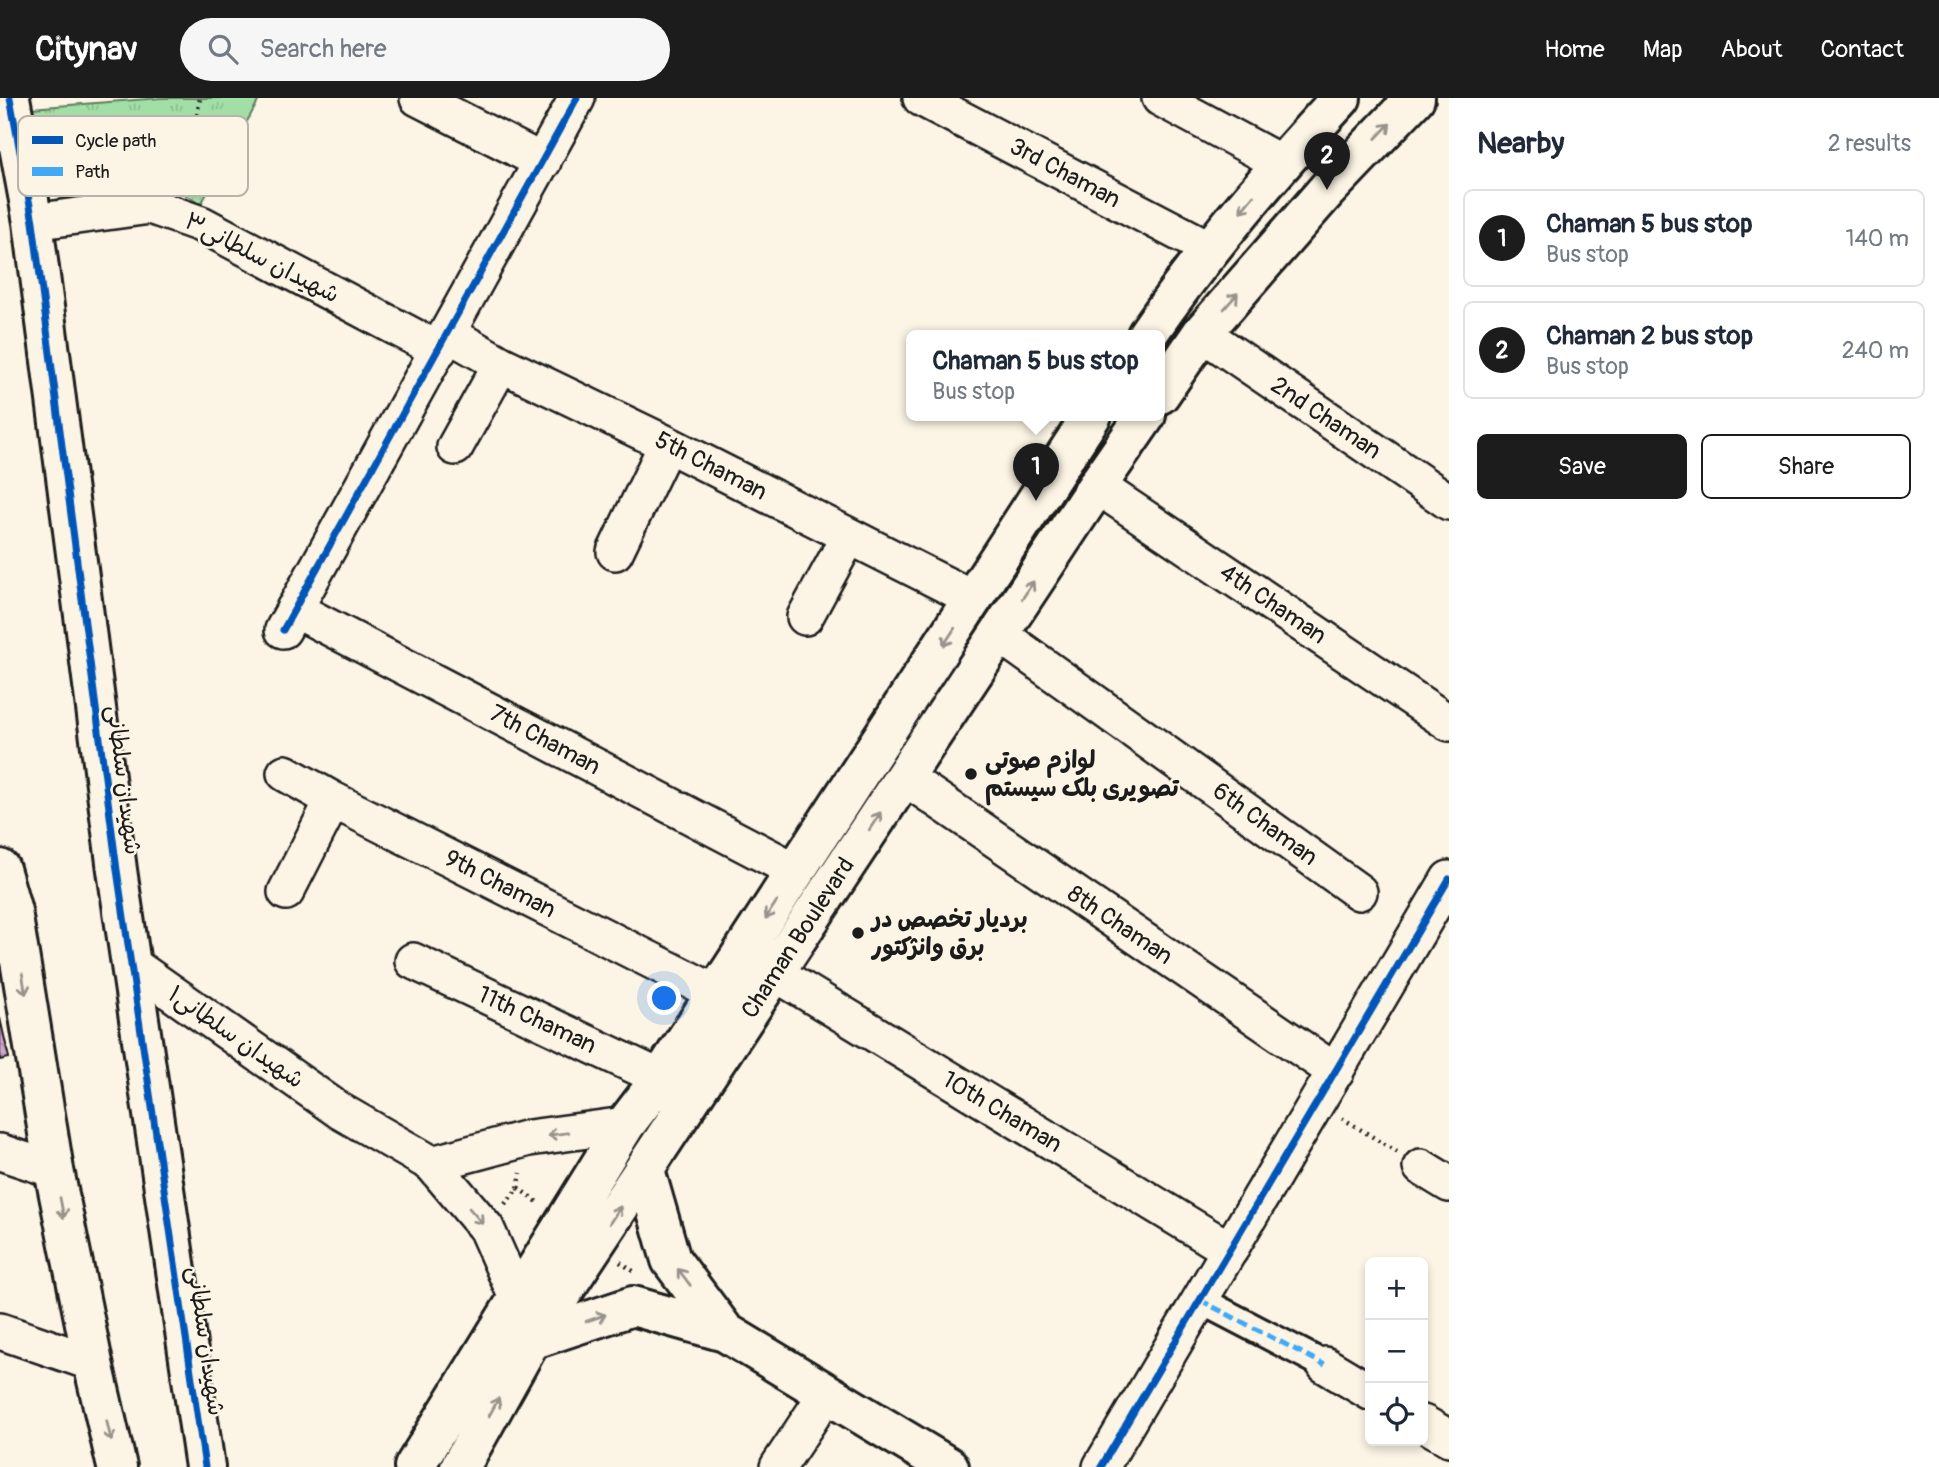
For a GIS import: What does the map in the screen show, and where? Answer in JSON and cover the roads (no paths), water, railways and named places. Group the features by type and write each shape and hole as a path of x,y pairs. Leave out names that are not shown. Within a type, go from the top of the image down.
{"main road":[{"name":"شهیدان سلطانی","path":"10,98 18,141"},
{"path":"1151,330 1210,249 1281,163 1341,98"},
{"path":"1165,387 1202,333 1326,190 1415,98"},
{"name":"شهیدان سلطانی","path":"28,196 117,870 205,1467"},
{"name":"Chaman Boulevard","path":"414,1467 625,1125 661,1078 1088,421"},
{"name":"Chaman Boulevard","path":"460,1467 531,1340 1142,421"},
{"path":"0,869 12,911 54,1170 117,1467"},
{"path":"645,1170 671,1260 725,1332"},
{"path":"531,1340 633,1306 725,1332 949,1467"}],"street":[{"path":"418,98 543,162"},
{"path":"443,342 577,98"},
{"name":"3rd Chaman","path":"921,98 1210,249"},
{"path":"1160,98 1281,163"},
{"name":"شهیدان سلطانی۳","path":"33,222 150,205 201,224 443,342"},
{"name":"2nd Chaman","path":"1202,333 1449,502"},
{"name":"5th Chaman","path":"443,342 500,364 667,444 974,599"},
{"name":"7th Chaman","path":"443,342 288,620 796,871"},
{"path":"455,447 500,364"},
{"path":"615,552 667,444"},
{"name":"4th Chaman","path":"1097,486 1449,723"},
{"path":"805,617 849,536"},
{"name":"6th Chaman","path":"999,634 1359,892"},
{"name":"9th Chaman","path":"285,773 333,800 716,993"},
{"name":"8th Chaman","path":"904,777 1336,1072"},
{"path":"286,892 333,800"},
{"path":"1101,1467 1449,879"},
{"name":"11th Chaman","path":"413,961 661,1078"},
{"name":"شهیدان سلطانی۱","path":"131,964 340,1111 432,1164 486,1228 517,1298"},
{"name":"10th Chaman","path":"775,973 1230,1250"},
{"path":"432,1164 529,1138 625,1125"},
{"path":"0,1152 54,1170"},
{"path":"1200,1300 1325,1365 1365,1389"},
{"path":"0,1331 93,1363"},
{"path":"778,1467 827,1393"},
{"path":"1428,1426 1449,1438"}],"place":[{"name":"Chaman 2 bus stop","path":"1327,190"},
{"name":"Chaman 5 bus stop","path":"1036,501"},
{"name":"لوازم صوتی تصویری بلک سیستم","path":"971,774"},
{"name":"بردیار تخصص در برق وانژکتور","path":"858,933"}]}
